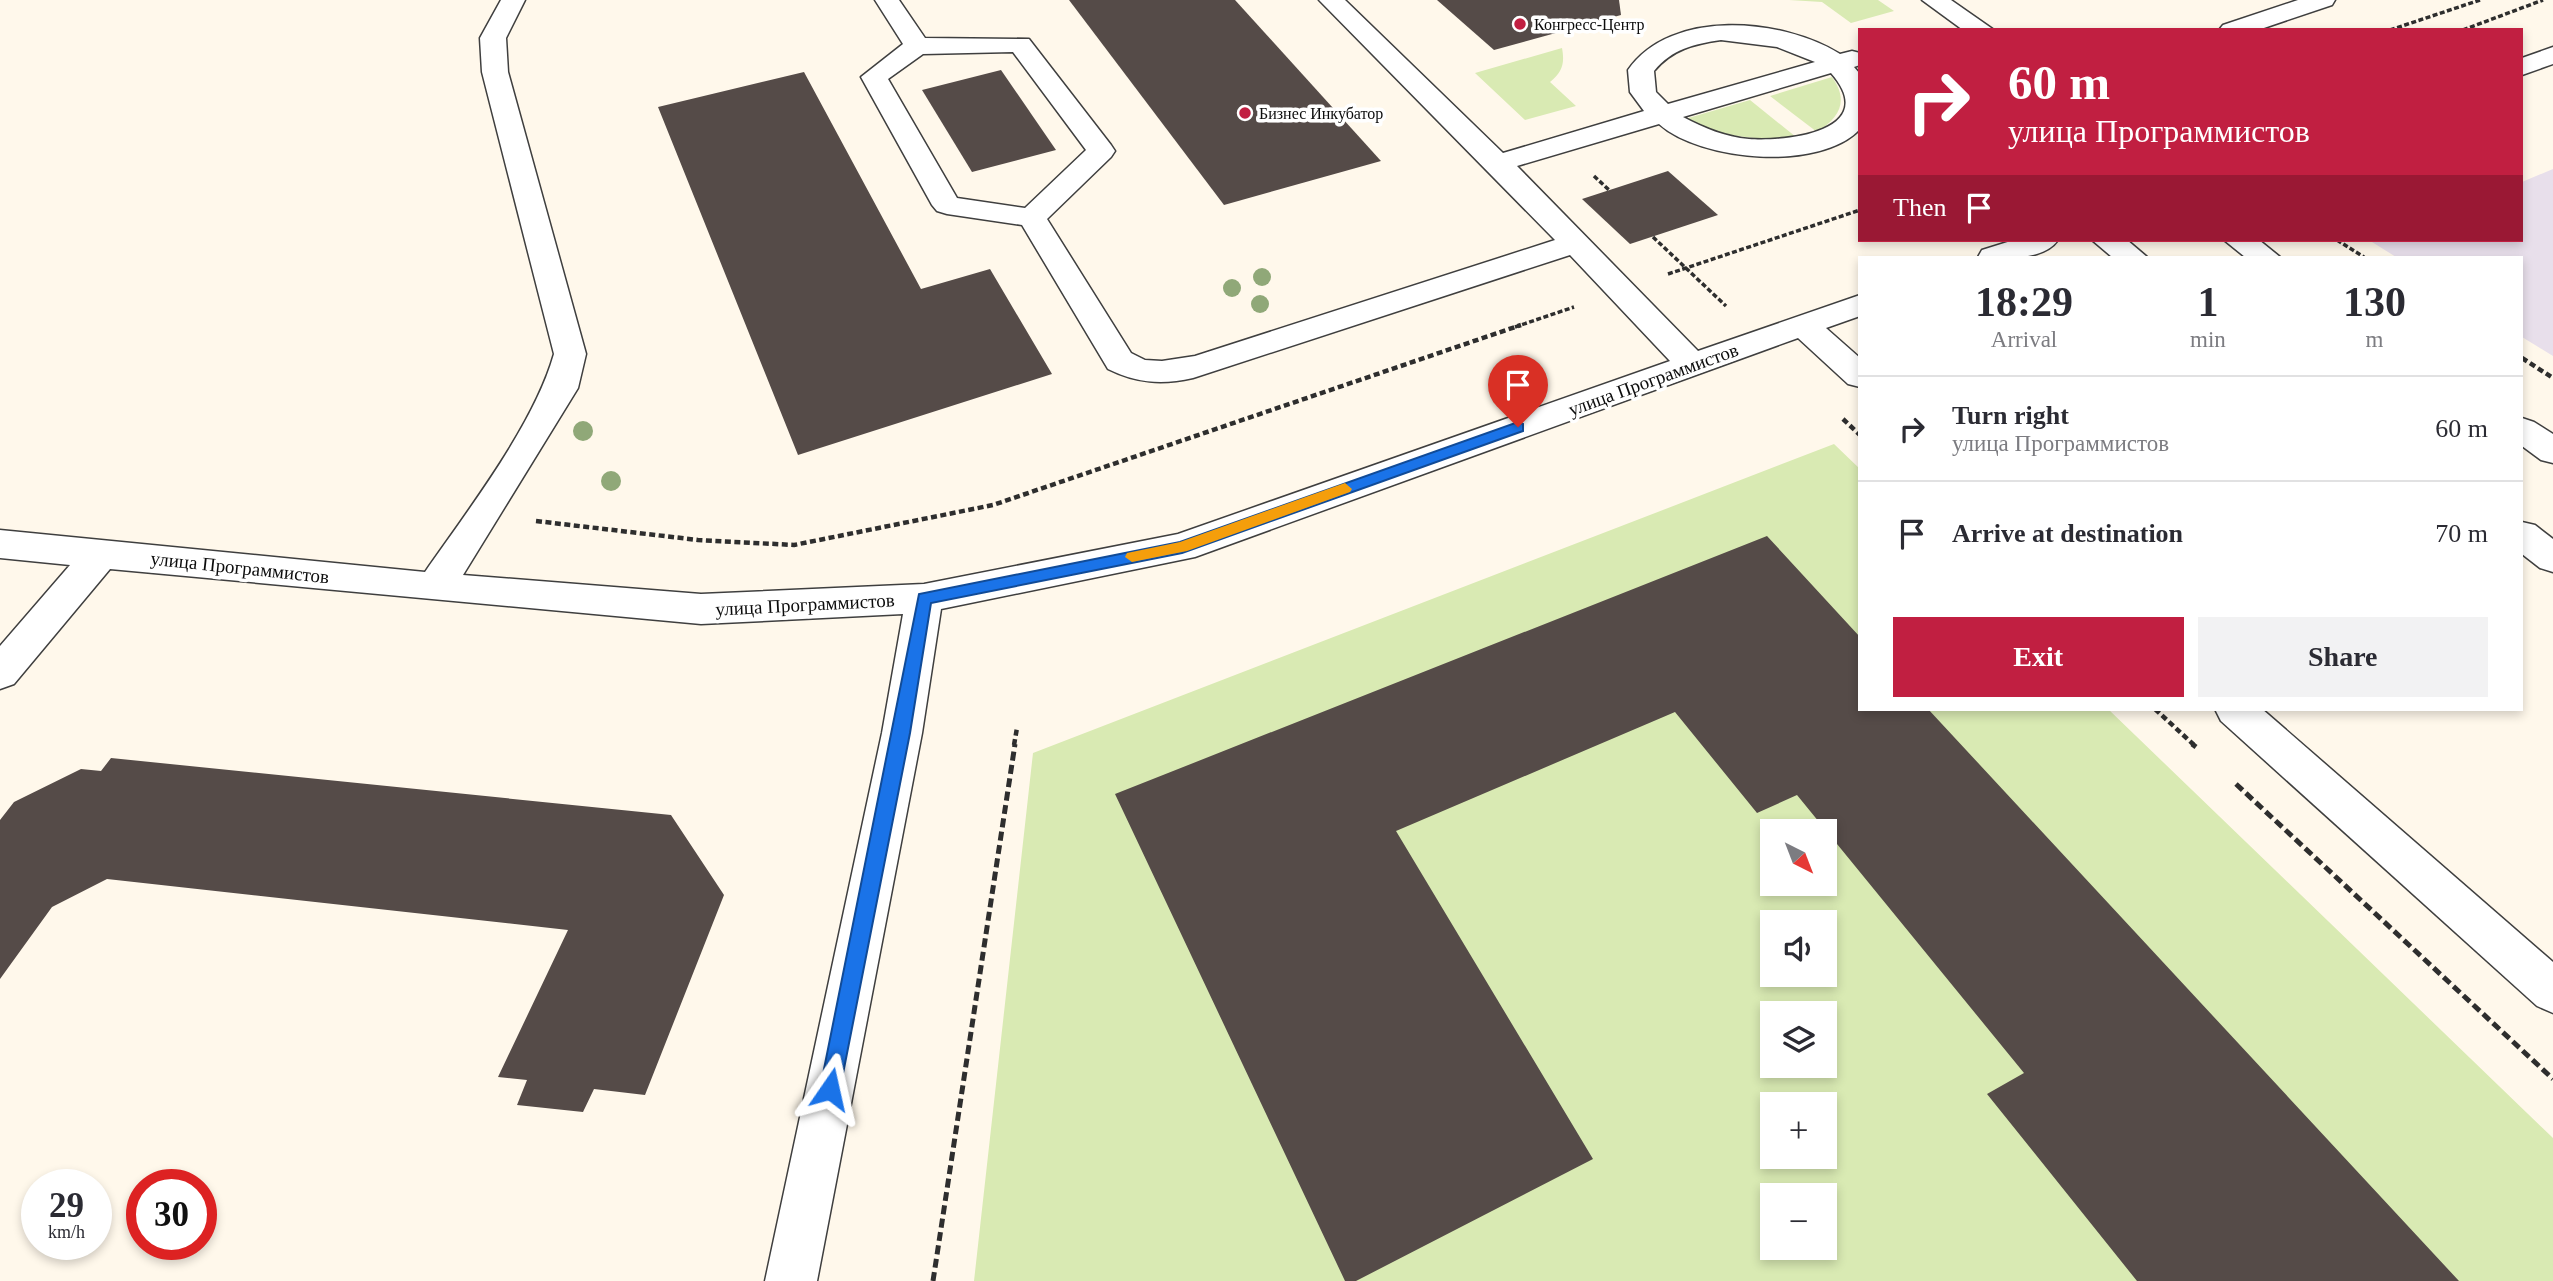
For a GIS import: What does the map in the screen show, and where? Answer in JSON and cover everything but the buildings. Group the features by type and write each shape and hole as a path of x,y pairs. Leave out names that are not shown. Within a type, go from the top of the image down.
{"street":[{"path":"435,587 484,515 561,388 570,355 495,72 493,38 513,0"},
{"path":"887,0 917,46"},
{"path":"1331,0 1498,163 1692,365"},
{"path":"1934,0 1967,28"},
{"path":"2238,28 2323,0"},
{"path":"1848,60 1764,35 1721,32 1684,37 1656,51 1641,70 1643,93 1663,116 1695,135 1737,146 1781,149 1820,143 1847,128 1858,110"},
{"path":"1032,218 1101,150 1020,44 917,46 874,77 947,205 1032,218 1119,361 1138,371 1168,375 1575,243"},
{"path":"2523,67 2553,55"},
{"path":"1498,163 1848,60"},
{"path":"1848,60 1858,100"},
{"path":"1996,256 2037,242"},
{"path":"2110,242 2131,256"},
{"path":"2242,242 2263,256"},
{"name":"улица Программистов","path":"0,544 435,587 701,609 924,598 1182,547 1858,306"},
{"path":"1803,325 1858,374"},
{"path":"2523,431 2553,451"},
{"path":"2523,536 2553,558"},
{"path":"0,673 101,554"},
{"path":"791,1281 899,746 924,598"},
{"path":"2237,711 2553,991"}],"path":[{"path":"2396,28 2480,0"},
{"path":"2468,28 2543,0"},
{"path":"484,515 698,540 794,545 993,505 1858,211"},
{"path":"1653,237 1685,268"},
{"path":"2340,242 2362,256"},
{"path":"2523,359 2553,379"},
{"path":"2157,711 2206,756"},
{"path":"933,1281 1017,728"},
{"path":"2226,775 2553,1079"}],"shaded area":[{"path":"2553,169 2553,356 2523,338 2523,256 2394,256 2372,242 2523,242 2523,182"}],"green space":[{"path":"1789,0 1878,0 1894,11 1851,23 1822,2"},
{"path":"1562,48 1562,67 1550,82 1576,106 1525,120 1475,73"},
{"path":"1832,77 1840,94 1840,108 1817,132 1770,96"},
{"path":"1750,100 1796,137 1767,138 1725,134 1685,119"},
{"path":"1834,444 1858,467 1858,711 2110,711 2553,1138 2553,1281 974,1281 1033,753"}],"slow traffic":[{"path":"1132,557 1182,547 1345,489"}],"place":[{"name":"Конгресс-Центр","path":"1520,24"},
{"name":"Бизнес Инкубатор","path":"1245,113"}],"route":[{"path":"830,1089 902,733 924,598 1182,547 1518,427"}]}
